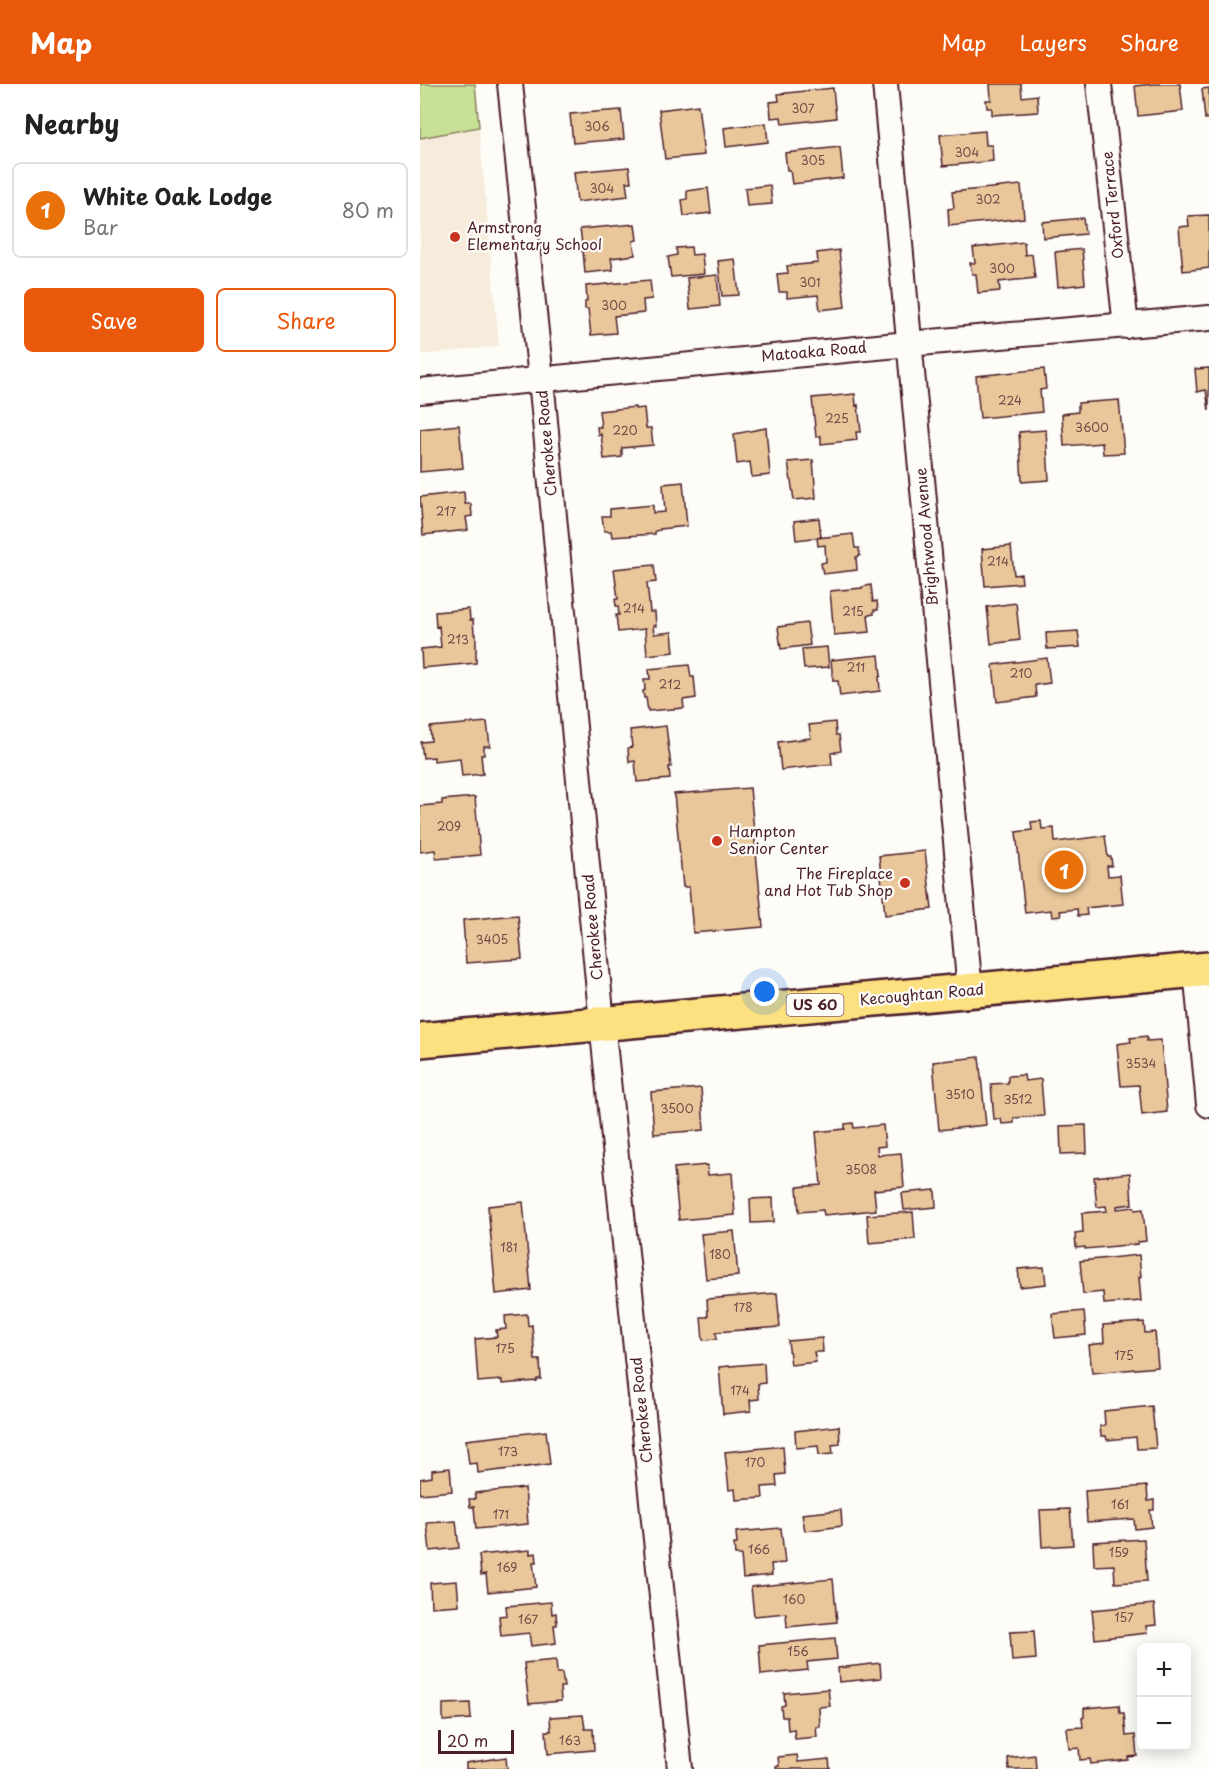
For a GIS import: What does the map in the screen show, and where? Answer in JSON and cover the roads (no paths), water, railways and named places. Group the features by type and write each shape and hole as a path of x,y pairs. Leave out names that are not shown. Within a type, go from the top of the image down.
{"main road":[{"name":"Kecoughtan Road","path":"420,1040 1203,969"}],"street":[{"name":"Cherokee Road","path":"510,84 541,379 602,1023 680,1769"},
{"name":"Brightwood Avenue","path":"885,84 970,991"},
{"name":"Oxford Terrace","path":"1099,84 1126,326"},
{"name":"Matoaka Road","path":"420,391 908,344 1209,318"},
{"path":"1203,969 1209,1105"}],"place":[{"name":"Armstrong Elementary School","path":"455,237"},
{"name":"Hampton Senior Center","path":"717,841"},
{"name":"White Oak Lodge","path":"1064,870"},
{"name":"The Fireplace and Hot Tub Shop","path":"905,883"}]}
